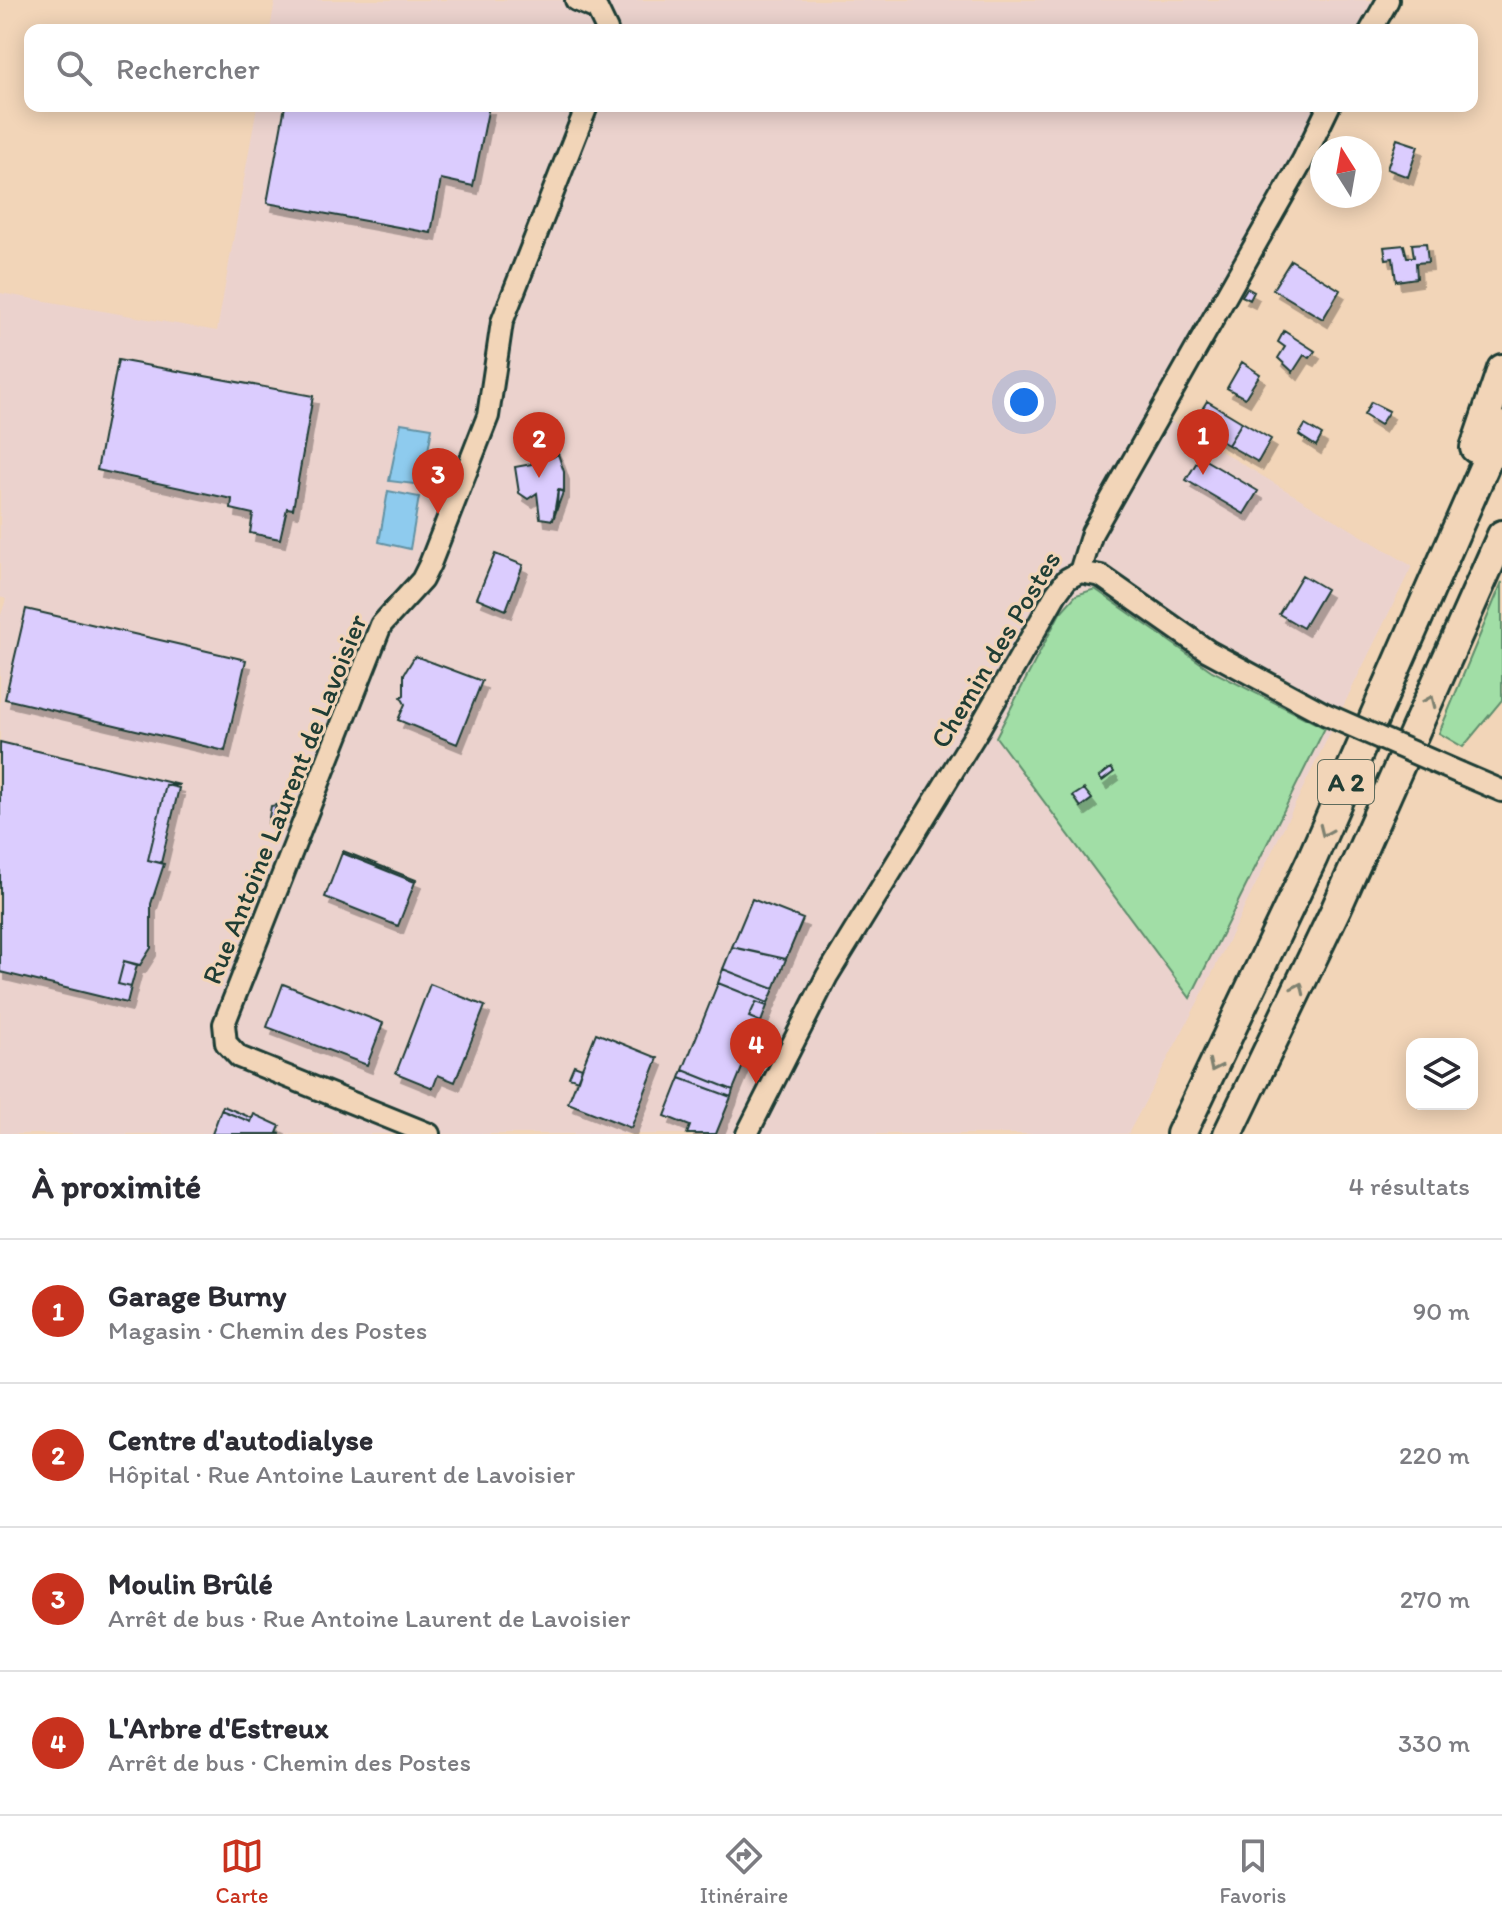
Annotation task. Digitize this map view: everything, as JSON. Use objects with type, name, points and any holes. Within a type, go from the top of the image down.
[{"type":"highway","points":[[1386,695],[1410,610],[1460,488],[1502,369]]},
{"type":"highway","name":"A 2","points":[[1181,1134],[1386,695],[1502,426]]},
{"type":"highway","name":"A 2","points":[[1228,1134],[1336,909],[1502,535]]},
{"type":"highway","points":[[1485,574],[1502,551]]},
{"type":"street","points":[[576,0],[592,5],[604,21]]},
{"type":"street","points":[[1374,24],[1388,0]]},
{"type":"street","name":"Rue Antoine Laurent de Lavoisier","points":[[429,1134],[245,1061],[226,1043],[224,1024],[381,625],[422,580],[483,430],[493,398],[502,322],[585,112]]},
{"type":"street","name":"Chemin des Postes","points":[[747,1134],[827,976],[975,736],[1059,588],[1080,572],[1092,533],[1303,160],[1326,112]]},
{"type":"street","points":[[1080,572],[1097,574],[1201,647],[1325,714],[1502,791]]},
{"type":"shaded area","points":[[275,0],[1385,0],[1371,24],[271,24]]},
{"type":"shaded area","points":[[256,112],[1321,112],[1151,409],[1412,566],[1199,1000],[1128,1134],[0,1134],[0,618],[6,599],[0,597],[0,293],[217,331]]},
{"type":"green space","points":[[1502,582],[1502,700],[1463,747],[1439,733]]},
{"type":"green space","points":[[1095,589],[1212,671],[1325,728],[1190,998],[996,737],[1060,613],[1076,595]]},
{"type":"water","points":[[401,423],[432,428],[422,485],[389,481]]},
{"type":"water","points":[[388,491],[419,497],[410,549],[379,542]]},
{"type":"building","points":[[284,112],[488,112],[473,186],[441,179],[431,233],[267,203]]},
{"type":"building","points":[[1397,139],[1418,146],[1408,177],[1387,169]]},
{"type":"building","points":[[1426,243],[1428,262],[1416,263],[1417,278],[1396,281],[1393,258],[1386,259],[1384,247],[1404,245],[1407,257],[1414,257],[1412,244]]},
{"type":"building","points":[[1291,260],[1340,290],[1323,319],[1273,289]]},
{"type":"building","points":[[1247,288],[1254,292],[1250,300],[1242,296]]},
{"type":"building","points":[[1284,331],[1315,351],[1310,358],[1304,355],[1293,372],[1278,358],[1285,347],[1278,342]]},
{"type":"building","points":[[118,360],[313,396],[293,509],[287,508],[280,539],[250,533],[253,514],[231,509],[232,499],[97,470]]},
{"type":"building","points":[[1242,362],[1260,374],[1245,398],[1227,388]]},
{"type":"building","points":[[1207,401],[1242,422],[1228,445],[1193,424]]},
{"type":"building","points":[[1371,402],[1389,411],[1380,425],[1364,415]]},
{"type":"building","points":[[1242,422],[1271,439],[1258,462],[1228,445]]},
{"type":"building","points":[[1305,425],[1322,435],[1316,446],[1299,435]]},
{"type":"building","points":[[538,426],[553,457],[558,454],[564,472],[564,491],[558,490],[553,520],[540,518],[537,493],[528,499],[519,493],[515,467],[532,464],[527,432]]},
{"type":"building","points":[[538,426],[558,454],[553,457]]},
{"type":"building","points":[[1200,457],[1258,491],[1244,514],[1186,480]]},
{"type":"building","points":[[558,490],[563,492],[553,520],[557,506]]},
{"type":"building","points":[[495,554],[523,565],[506,610],[477,598]]},
{"type":"building","points":[[1302,575],[1326,589],[1303,628],[1279,614]]},
{"type":"building","points":[[26,609],[246,660],[225,751],[5,699]]},
{"type":"building","points":[[415,656],[482,681],[457,744],[398,720],[405,704],[401,697],[404,695],[404,674]]},
{"type":"building","points":[[0,742],[180,785],[166,785],[148,860],[164,864],[151,904],[151,948],[140,965],[124,961],[118,984],[131,987],[127,1003],[0,972]]},
{"type":"building","points":[[1111,768],[1114,772],[1102,781],[1099,777]]},
{"type":"building","points":[[166,785],[179,788],[161,863],[148,860]]},
{"type":"building","points":[[1084,789],[1092,799],[1081,807],[1073,796]]},
{"type":"building","points":[[276,805],[272,823],[268,823],[271,806]]},
{"type":"building","points":[[343,851],[416,880],[342,853]]},
{"type":"building","points":[[342,853],[415,882],[398,926],[325,897]]},
{"type":"building","points":[[752,899],[803,919],[786,959],[732,947]]},
{"type":"building","points":[[732,947],[786,959],[774,989],[723,969]]},
{"type":"building","points":[[124,961],[137,965],[131,987],[118,984]]},
{"type":"building","points":[[723,969],[774,989],[768,1003],[718,983]]},
{"type":"building","points":[[718,983],[768,1003],[767,1006],[756,1002],[749,1017],[761,1022],[733,1090],[683,1070]]},
{"type":"building","points":[[283,984],[383,1023],[367,1065],[267,1027]]},
{"type":"building","points":[[430,984],[485,1006],[455,1082],[438,1075],[433,1088],[396,1073]]},
{"type":"building","points":[[756,1002],[767,1006],[761,1022],[749,1017]]},
{"type":"building","points":[[596,1033],[658,1058],[631,1128],[568,1103]]},
{"type":"building","points":[[574,1065],[582,1068],[578,1080],[569,1077]]},
{"type":"building","points":[[683,1070],[733,1090],[731,1097],[680,1078]]},
{"type":"building","points":[[680,1078],[731,1097],[716,1134],[687,1134],[690,1126],[665,1116]]},
{"type":"building","points":[[223,1106],[252,1118],[251,1122],[221,1110]]},
{"type":"building","points":[[221,1110],[251,1122],[254,1114],[280,1126],[277,1133],[281,1134],[212,1134]]},
{"type":"place","name":"Garage Burny","points":[[1203,475]]},
{"type":"place","name":"Centre d'autodialyse","points":[[539,478]]},
{"type":"place","name":"Moulin Brûlé","points":[[438,514]]},
{"type":"place","name":"L'Arbre d'Estreux","points":[[756,1084]]}]
